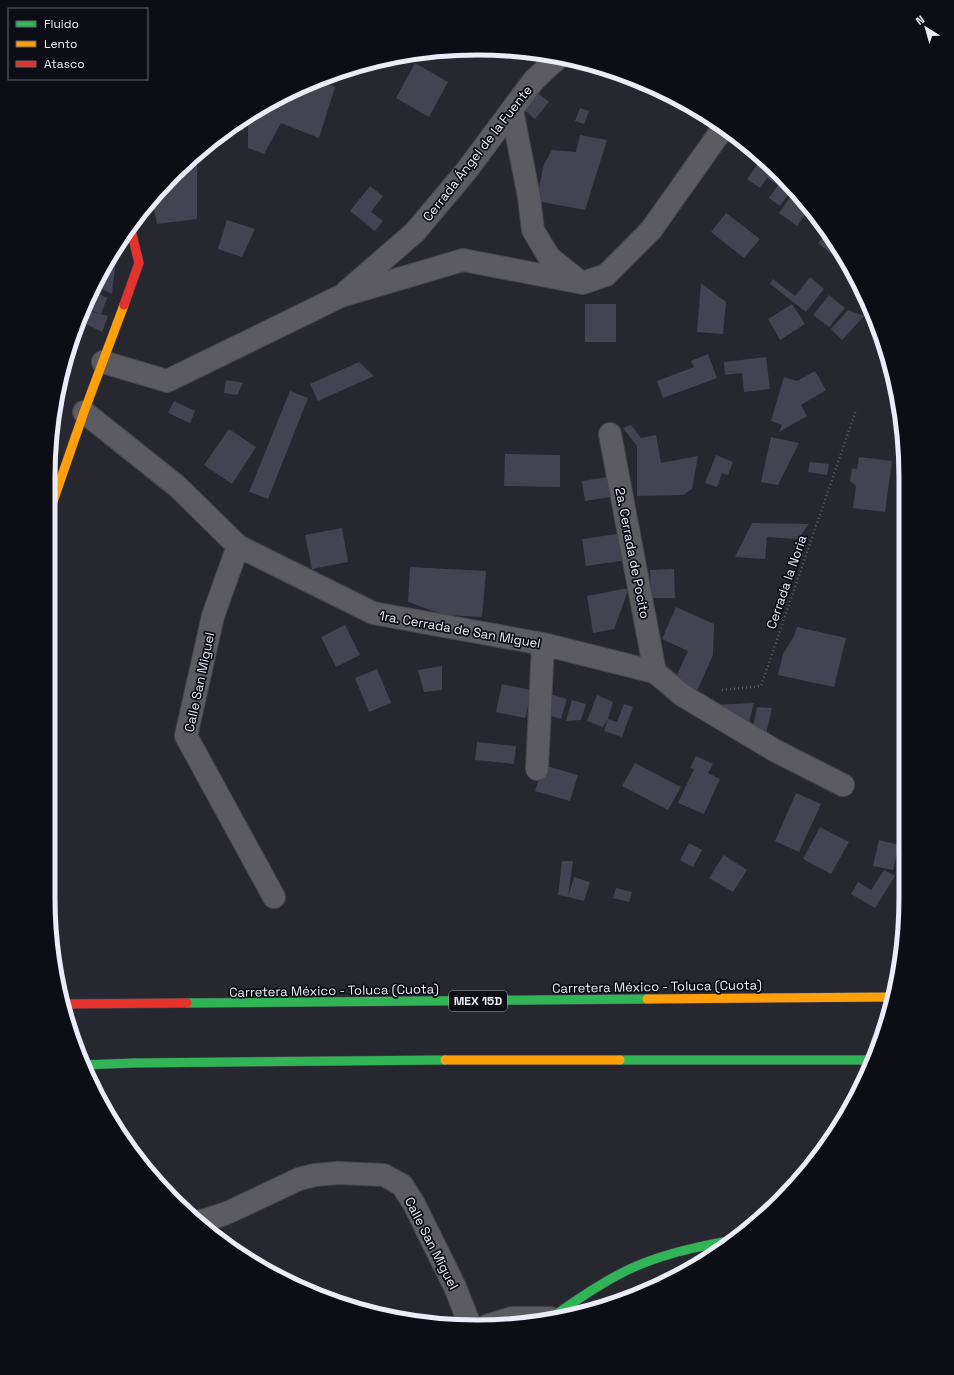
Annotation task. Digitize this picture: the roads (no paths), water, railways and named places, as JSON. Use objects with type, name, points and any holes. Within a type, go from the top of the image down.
[{"type":"main road","points":[[55,496],[139,263],[132,234]]},
{"type":"main road","name":"Carretera México - Toluca (Cuota)","points":[[68,1004],[887,997]]},
{"type":"main road","points":[[90,1065],[432,1060],[867,1060]]},
{"type":"main road","points":[[559,1312],[617,1275],[654,1258],[721,1242]]},
{"type":"street","name":"Cerrada Ángel de la Fuente","points":[[341,296],[415,232],[467,170],[534,80],[553,62]]},
{"type":"street","points":[[512,110],[529,197],[533,230],[549,257],[583,283],[606,275],[651,230],[720,132]]},
{"type":"street","name":"Cerrada Ángel de la Fuente","points":[[104,362],[167,381],[341,296],[463,260],[583,283]]},
{"type":"street","name":"1ra. Cerrada de San Miguel","points":[[84,412],[178,487],[238,546],[373,613],[543,644],[655,672],[682,695],[774,750],[842,786]]},
{"type":"street","name":"2a. Cerrada de Pocito","points":[[610,434],[655,672]]},
{"type":"street","name":"Calle San Miguel","points":[[238,546],[213,616],[186,736],[274,897]]},
{"type":"street","points":[[537,769],[543,644]]},
{"type":"street","name":"Calle San Miguel","points":[[205,1220],[227,1213],[299,1179],[315,1175],[338,1173],[384,1175],[402,1185],[414,1204],[455,1287],[468,1320]]}]
